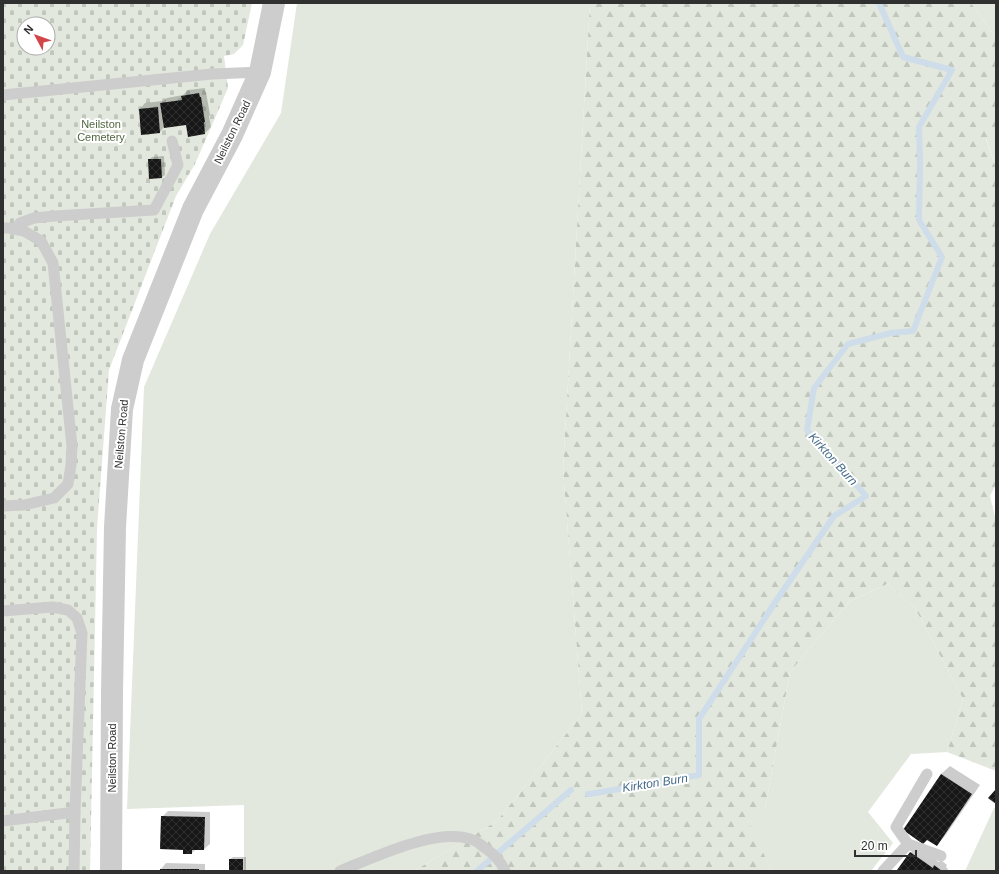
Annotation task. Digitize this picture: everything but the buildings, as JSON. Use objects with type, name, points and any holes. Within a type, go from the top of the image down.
[{"type":"street","name":"Neilston Road","points":[[111,871],[114,534],[122,409],[133,360],[193,209],[232,135],[260,72],[274,3]]},
{"type":"lane","points":[[3,95],[212,74],[260,72]]},
{"type":"lane","points":[[17,229],[20,223],[34,218],[154,210],[178,165],[172,141]]},
{"type":"lane","points":[[3,228],[24,230],[42,241],[53,263],[72,446],[68,484],[54,498],[24,505],[3,506]]},
{"type":"lane","points":[[3,611],[52,607],[68,610],[77,618],[82,634],[74,871]]},
{"type":"lane","points":[[927,774],[896,827],[908,844],[941,856]]},
{"type":"lane","points":[[3,821],[75,812]]},
{"type":"lane","points":[[340,871],[397,848],[437,837],[457,836],[473,840],[489,851],[504,867]]},
{"type":"lane","points":[[882,871],[908,844]]},
{"type":"green space","name":"Neilston Cemetery","points":[[3,3],[252,3],[243,45],[234,54],[224,56],[228,88],[195,164],[176,196],[109,370],[97,528],[90,871],[3,871]]},
{"type":"green space","points":[[297,3],[590,3],[563,469],[582,714],[497,821],[414,871],[244,871],[244,805],[127,809],[144,387],[210,234],[281,113]]},
{"type":"green space","points":[[590,3],[971,3],[996,38],[996,134],[986,139],[996,168],[996,484],[990,496],[996,521],[996,771],[947,752],[963,699],[915,608],[887,584],[849,602],[790,672],[765,809],[747,819],[772,871],[414,871],[497,821],[582,714],[563,469]]},
{"type":"green space","points":[[971,3],[996,3],[996,38]]},
{"type":"green space","points":[[996,134],[996,168],[986,138]]},
{"type":"green space","points":[[887,584],[915,608],[963,699],[947,752],[911,754],[868,812],[893,843],[871,871],[772,871],[746,819],[765,809],[790,672],[849,602]]},
{"type":"green space","points":[[994,808],[996,809],[996,871],[965,871]]},
{"type":"waterway","name":"Kirkton Burn","points":[[588,794],[699,775],[699,719],[776,601],[834,516],[866,496],[807,430],[814,388],[848,344],[891,333],[913,331],[942,257],[919,220],[919,127],[952,70],[903,57],[879,3]]},
{"type":"waterway","name":"Kirkton Burn","points":[[477,871],[571,790]]}]
